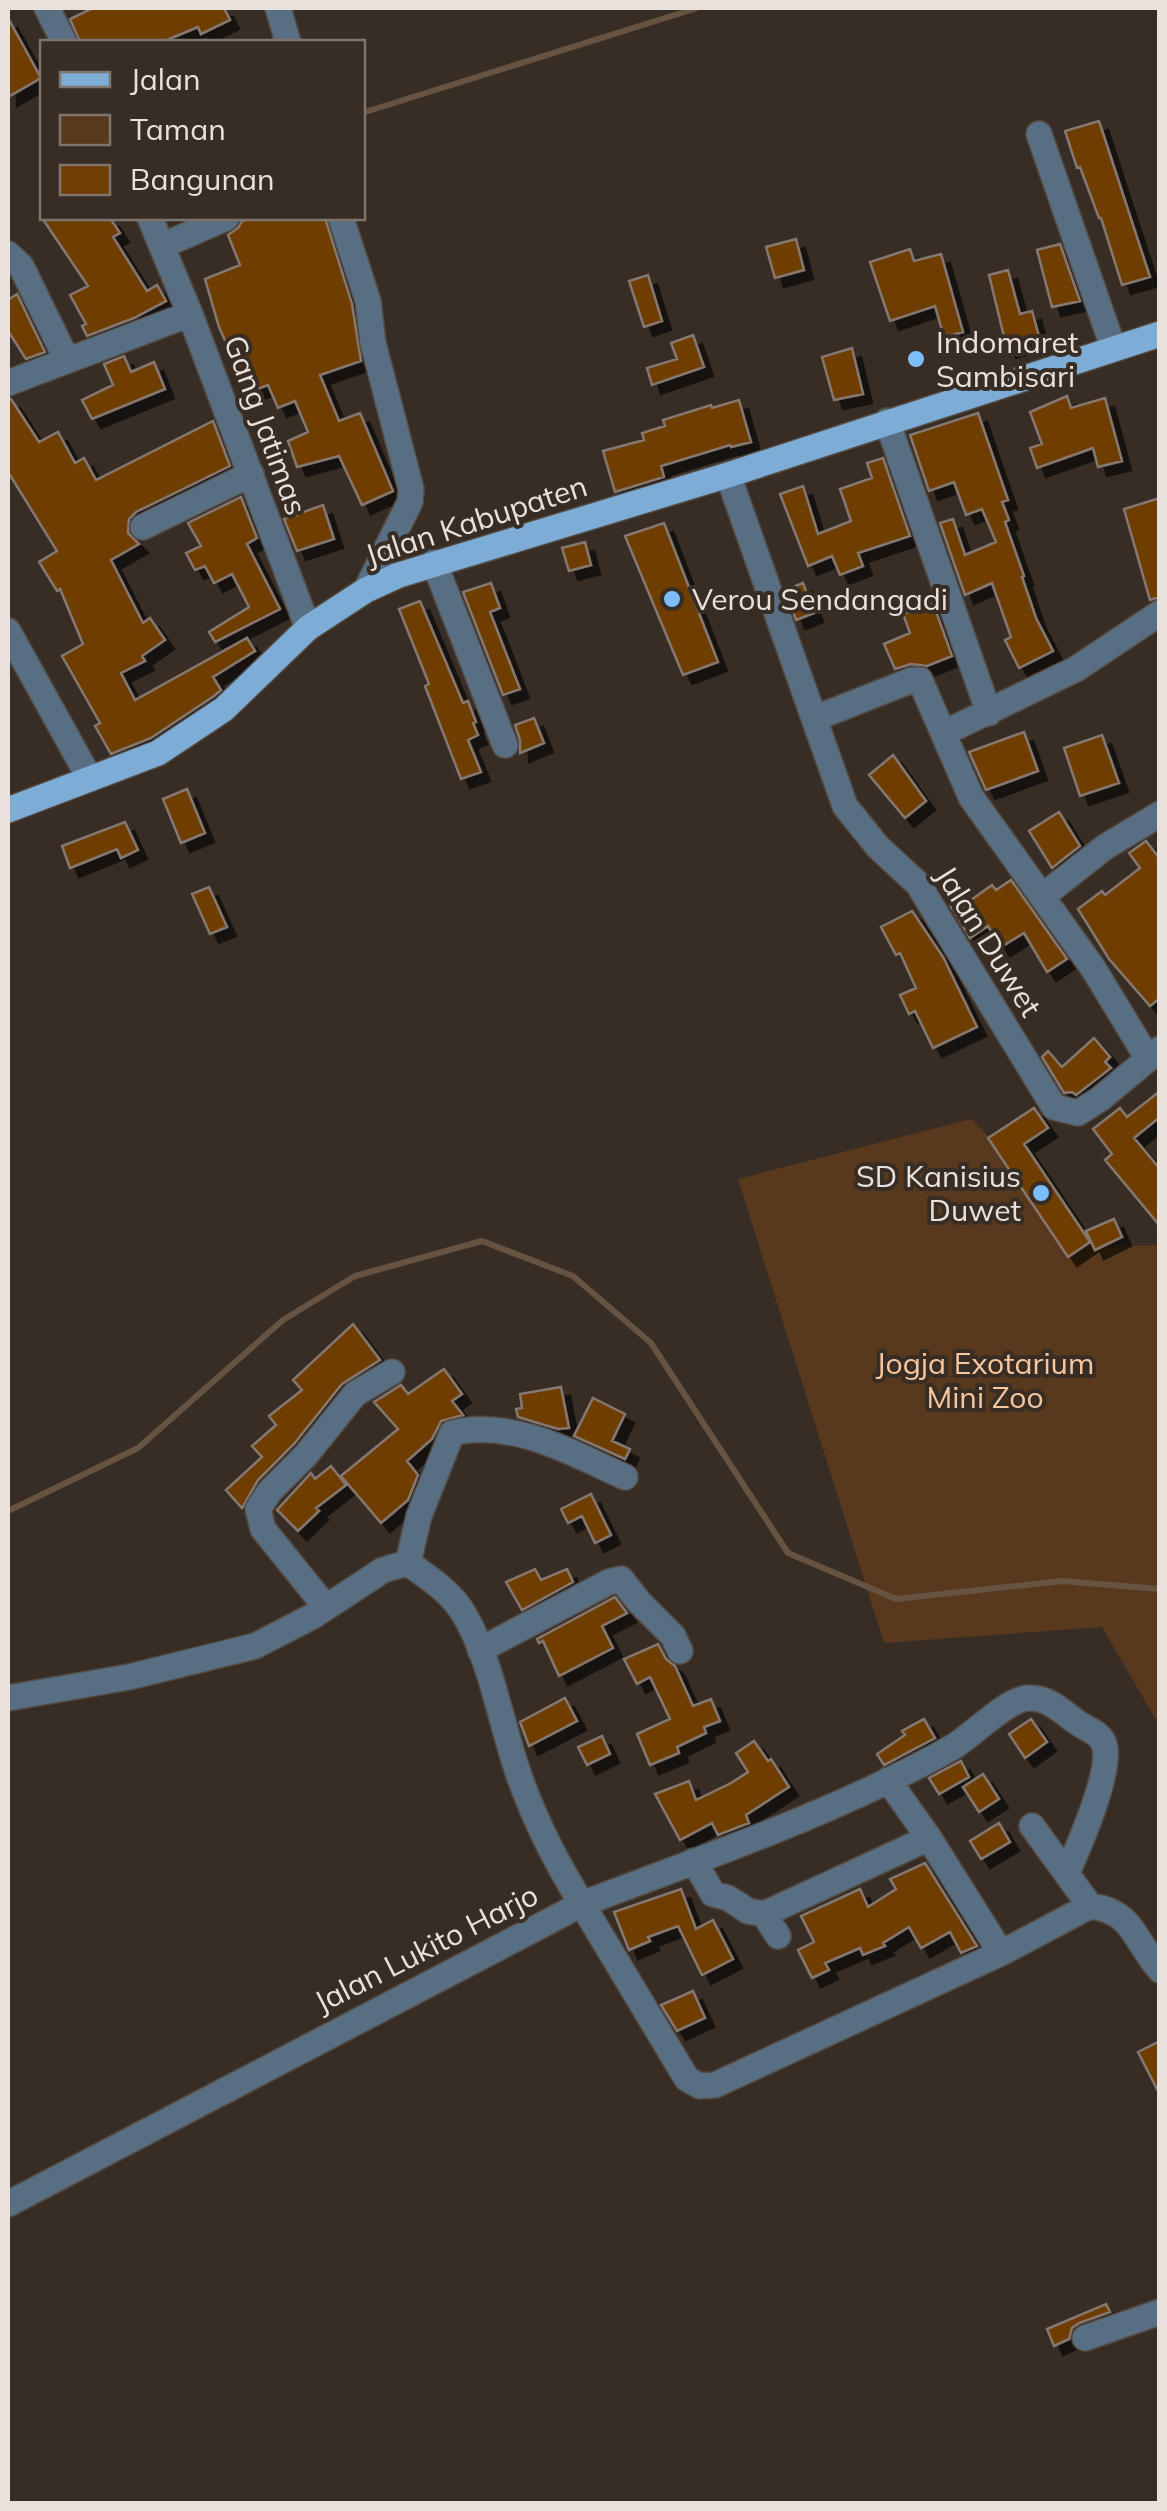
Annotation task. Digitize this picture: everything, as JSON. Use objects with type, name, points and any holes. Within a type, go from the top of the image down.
[{"type":"main road","name":"Jalan Kabupaten","points":[[8,810],[158,753],[224,708],[308,628],[366,590],[434,562],[728,475],[1159,334]]},
{"type":"street","points":[[275,40],[278,8]]},
{"type":"street","points":[[51,9],[63,40]]},
{"type":"street","points":[[1039,134],[1120,345]]},
{"type":"street","points":[[1058,154],[1120,345]]},
{"type":"street","points":[[151,220],[190,314]]},
{"type":"street","points":[[164,246],[222,220]]},
{"type":"street","points":[[342,220],[368,301],[373,342],[412,489],[410,502],[366,590]]},
{"type":"street","points":[[8,254],[22,266],[68,360]]},
{"type":"street","name":"Gang Jatimas","points":[[8,383],[190,314],[308,628]]},
{"type":"street","points":[[887,421],[989,714]]},
{"type":"street","points":[[143,526],[250,474]]},
{"type":"street","name":"Jalan Duwet","points":[[728,475],[846,806],[878,847],[918,884],[1054,1108],[1078,1113],[1153,1053]]},
{"type":"street","points":[[434,562],[505,745]]},
{"type":"street","points":[[944,733],[1076,668],[1160,614]]},
{"type":"street","points":[[8,631],[90,779]]},
{"type":"street","points":[[816,718],[916,679],[924,684],[955,766],[984,819],[1044,896],[1153,1053]]},
{"type":"street","points":[[1044,896],[1104,847],[1160,814]]},
{"type":"street","points":[[325,1606],[262,1529],[258,1509],[346,1404],[392,1372]]},
{"type":"street","points":[[408,1564],[418,1516],[452,1433],[512,1432],[545,1441],[625,1477]]},
{"type":"street","points":[[8,1698],[129,1678],[255,1646],[383,1570],[408,1564]]},
{"type":"street","points":[[408,1564],[452,1599],[464,1614],[546,1844],[582,1904],[888,1780],[955,1745],[1022,1698],[1040,1698],[1054,1704],[1093,1731],[1105,1746],[1106,1767],[1066,1873]]},
{"type":"street","points":[[480,1650],[608,1582],[621,1579],[673,1636],[680,1651]]},
{"type":"street","points":[[888,1780],[1000,1953]]},
{"type":"street","points":[[1032,1826],[1090,1906],[1109,1908],[1122,1916],[1160,1970]]},
{"type":"street","points":[[694,1861],[712,1894],[764,1914],[929,1838]]},
{"type":"street","name":"Jalan Lukito Harjo","points":[[8,2204],[582,1904],[687,2079],[700,2086],[716,2085],[1000,1953],[1090,1906]]},
{"type":"street","points":[[764,1914],[778,1936]]},
{"type":"street","points":[[1085,2338],[1160,2312]]},
{"type":"green space","name":"Jogja Exotarium Mini Zoo","points":[[971,1119],[1099,1246],[1159,1245],[1159,1719],[1102,1627],[884,1643],[738,1179]]},
{"type":"building","points":[[93,8],[224,8],[230,20],[201,34],[198,27],[167,40],[79,40],[70,19]]},
{"type":"building","points":[[8,18],[40,79],[8,97]]},
{"type":"building","points":[[1099,121],[1150,277],[1122,285],[1101,218],[1080,167],[1077,168],[1065,131]]},
{"type":"building","points":[[43,220],[111,220],[120,233],[113,237],[147,291],[157,285],[166,301],[87,336],[82,326],[86,324],[70,295],[88,286]]},
{"type":"building","points":[[326,220],[352,304],[361,361],[320,375],[339,421],[360,413],[393,491],[362,505],[339,456],[297,467],[288,441],[308,432],[295,401],[278,408],[268,385],[244,394],[205,279],[240,265],[228,235],[242,221]]},
{"type":"building","points":[[796,239],[804,270],[775,278],[766,247]]},
{"type":"building","points":[[1060,244],[1080,301],[1052,307],[1037,250]]},
{"type":"building","points":[[910,249],[914,261],[941,254],[963,332],[944,337],[935,306],[890,321],[870,262]]},
{"type":"building","points":[[1008,270],[1020,314],[1032,311],[1040,340],[1007,349],[989,275]]},
{"type":"building","points":[[648,275],[662,321],[644,327],[629,281]]},
{"type":"building","points":[[17,294],[45,352],[26,359],[8,331],[8,300]]},
{"type":"building","points":[[693,335],[704,367],[652,385],[647,368],[677,359],[671,343]]},
{"type":"building","points":[[852,348],[863,394],[834,400],[822,357]]},
{"type":"building","points":[[124,356],[131,372],[154,362],[165,389],[92,419],[82,400],[113,385],[104,364]]},
{"type":"building","points":[[1067,396],[1071,408],[1105,398],[1122,461],[1098,467],[1093,448],[1037,468],[1030,448],[1042,444],[1030,412]]},
{"type":"building","points":[[8,399],[39,442],[58,432],[75,463],[84,458],[96,480],[213,421],[230,466],[129,519],[128,533],[139,544],[111,560],[143,623],[150,618],[165,640],[142,656],[145,661],[121,673],[135,700],[247,638],[255,651],[213,677],[221,690],[214,696],[151,738],[111,754],[95,726],[100,723],[62,656],[83,644],[60,589],[57,591],[39,562],[57,551],[8,472]]},
{"type":"building","points":[[739,400],[751,442],[661,466],[664,477],[615,492],[603,451],[644,440],[642,433],[665,426],[663,420]]},
{"type":"building","points":[[978,413],[1008,500],[1002,502],[1009,520],[1005,522],[1022,577],[1053,651],[1019,668],[1005,640],[1011,637],[992,583],[965,595],[940,523],[953,519],[965,555],[996,542],[982,509],[966,515],[954,482],[929,491],[910,435]]},
{"type":"building","points":[[883,458],[910,536],[858,553],[863,566],[840,575],[832,556],[808,566],[780,494],[803,486],[818,534],[851,521],[840,489],[872,478],[867,463]]},
{"type":"building","points":[[241,497],[257,538],[247,544],[280,609],[215,642],[209,632],[249,607],[232,574],[214,583],[205,566],[195,570],[186,553],[201,546],[188,523]]},
{"type":"building","points":[[1160,498],[1160,597],[1150,600],[1124,509]]},
{"type":"building","points":[[323,505],[334,539],[297,551],[284,519]]},
{"type":"building","name":"Verou Sendangadi","points":[[664,523],[718,662],[683,675],[625,536]]},
{"type":"building","points":[[585,542],[591,565],[569,571],[562,548]]},
{"type":"building","points":[[491,583],[500,608],[490,612],[520,689],[503,695],[463,592]]},
{"type":"building","points":[[803,583],[814,613],[796,620],[786,590]]},
{"type":"building","points":[[420,601],[463,703],[468,701],[476,722],[473,723],[478,735],[468,740],[481,772],[461,779],[399,609]]},
{"type":"building","points":[[933,603],[952,656],[927,666],[911,664],[895,669],[884,644],[910,633],[903,614]]},
{"type":"building","points":[[534,718],[544,743],[520,753],[515,725]]},
{"type":"building","points":[[1024,732],[1038,771],[986,790],[969,752]]},
{"type":"building","points":[[1102,735],[1119,783],[1080,796],[1064,748]]},
{"type":"building","points":[[893,755],[926,801],[905,818],[869,775]]},
{"type":"building","points":[[187,789],[205,833],[181,843],[163,799]]},
{"type":"building","points":[[1059,812],[1080,846],[1052,868],[1029,831]]},
{"type":"building","points":[[125,822],[138,850],[121,858],[117,849],[70,868],[62,846]]},
{"type":"building","points":[[1146,841],[1160,859],[1160,998],[1150,1006],[1109,959],[1078,909],[1102,891],[1105,895],[1140,868],[1129,853]]},
{"type":"building","points":[[1011,880],[1067,959],[1047,972],[1024,933],[1001,947],[988,926],[970,938],[950,905],[957,910],[992,885],[996,890]]},
{"type":"building","points":[[209,887],[227,927],[210,934],[192,894]]},
{"type":"building","points":[[912,911],[943,957],[977,1027],[933,1048],[915,1011],[909,1014],[900,995],[916,988],[900,953],[896,955],[881,927]]},
{"type":"building","points":[[1094,1038],[1110,1057],[1105,1062],[1111,1068],[1076,1095],[1064,1093],[1042,1057],[1048,1051],[1062,1067]]},
{"type":"building","points":[[1160,1091],[1160,1117],[1134,1138],[1160,1169],[1160,1226],[1105,1160],[1112,1154],[1093,1129],[1120,1108],[1127,1117]]},
{"type":"building","name":"SD Kanisius Duwet","points":[[1034,1108],[1048,1128],[1024,1144],[1090,1242],[1068,1257],[988,1138]]},
{"type":"building","points":[[1114,1219],[1122,1237],[1095,1250],[1086,1231]]},
{"type":"building","points":[[353,1324],[380,1360],[342,1384],[294,1444],[258,1480],[242,1508],[226,1490],[262,1457],[252,1446],[276,1425],[269,1416],[302,1390],[293,1380]]},
{"type":"building","points":[[444,1369],[462,1394],[452,1401],[463,1415],[441,1421],[432,1439],[407,1461],[418,1475],[408,1500],[381,1523],[341,1476],[398,1429],[374,1402],[401,1385],[408,1394]]},
{"type":"building","points":[[561,1387],[569,1428],[558,1429],[518,1417],[516,1409],[522,1408],[520,1394]]},
{"type":"building","points":[[593,1398],[625,1414],[612,1441],[630,1449],[625,1459],[574,1436]]},
{"type":"building","points":[[331,1466],[346,1485],[316,1508],[319,1511],[298,1531],[277,1510],[311,1473],[315,1479]]},
{"type":"building","points":[[591,1494],[611,1535],[595,1543],[582,1516],[568,1523],[561,1509]]},
{"type":"building","points":[[535,1569],[541,1580],[567,1569],[573,1582],[522,1610],[506,1582]]},
{"type":"building","points":[[615,1597],[627,1613],[602,1626],[613,1648],[559,1676],[543,1641],[539,1643],[537,1639]]},
{"type":"building","points":[[658,1644],[675,1666],[693,1706],[711,1699],[720,1721],[704,1727],[706,1733],[677,1747],[679,1753],[650,1765],[637,1734],[670,1719],[650,1677],[637,1684],[624,1659]]},
{"type":"building","points":[[565,1698],[577,1721],[529,1746],[520,1722]]},
{"type":"building","points":[[924,1719],[935,1738],[884,1765],[877,1754],[905,1735],[902,1731]]},
{"type":"building","points":[[1031,1719],[1047,1742],[1025,1758],[1009,1734]]},
{"type":"building","points":[[602,1736],[610,1754],[587,1765],[578,1747]]},
{"type":"building","points":[[754,1741],[789,1787],[746,1815],[749,1823],[718,1835],[712,1823],[680,1840],[655,1794],[689,1781],[696,1800],[731,1783],[748,1772],[736,1753]]},
{"type":"building","points":[[961,1761],[969,1777],[939,1794],[929,1778]]},
{"type":"building","points":[[983,1774],[999,1799],[979,1812],[963,1787]]},
{"type":"building","points":[[999,1823],[1010,1842],[981,1859],[970,1841]]},
{"type":"building","points":[[925,1863],[977,1946],[961,1953],[950,1932],[921,1948],[909,1927],[883,1943],[885,1946],[863,1955],[860,1948],[825,1963],[829,1970],[812,1978],[798,1950],[814,1942],[801,1916],[860,1889],[868,1907],[896,1889],[890,1879]]},
{"type":"building","points":[[681,1889],[696,1929],[713,1920],[733,1959],[702,1975],[678,1926],[648,1937],[650,1941],[629,1950],[614,1912]]},
{"type":"building","points":[[693,1991],[705,2018],[677,2031],[661,2005]]},
{"type":"building","points":[[1160,2041],[1160,2095],[1138,2052]]},
{"type":"building","points":[[1106,2304],[1110,2312],[1079,2323],[1072,2328],[1069,2339],[1054,2346],[1047,2329]]},
{"type":"waterway","points":[[365,112],[697,8]]},
{"type":"waterway","points":[[8,1511],[138,1448],[283,1320],[355,1276],[482,1241],[573,1276],[651,1343],[788,1553],[896,1599],[1063,1581],[1160,1589]]},
{"type":"place","name":"Indomaret Sambisari","points":[[916,359]]},
{"type":"place","name":"Verou Sendangadi","points":[[672,599]]},
{"type":"place","name":"SD Kanisius Duwet","points":[[1041,1193]]}]
